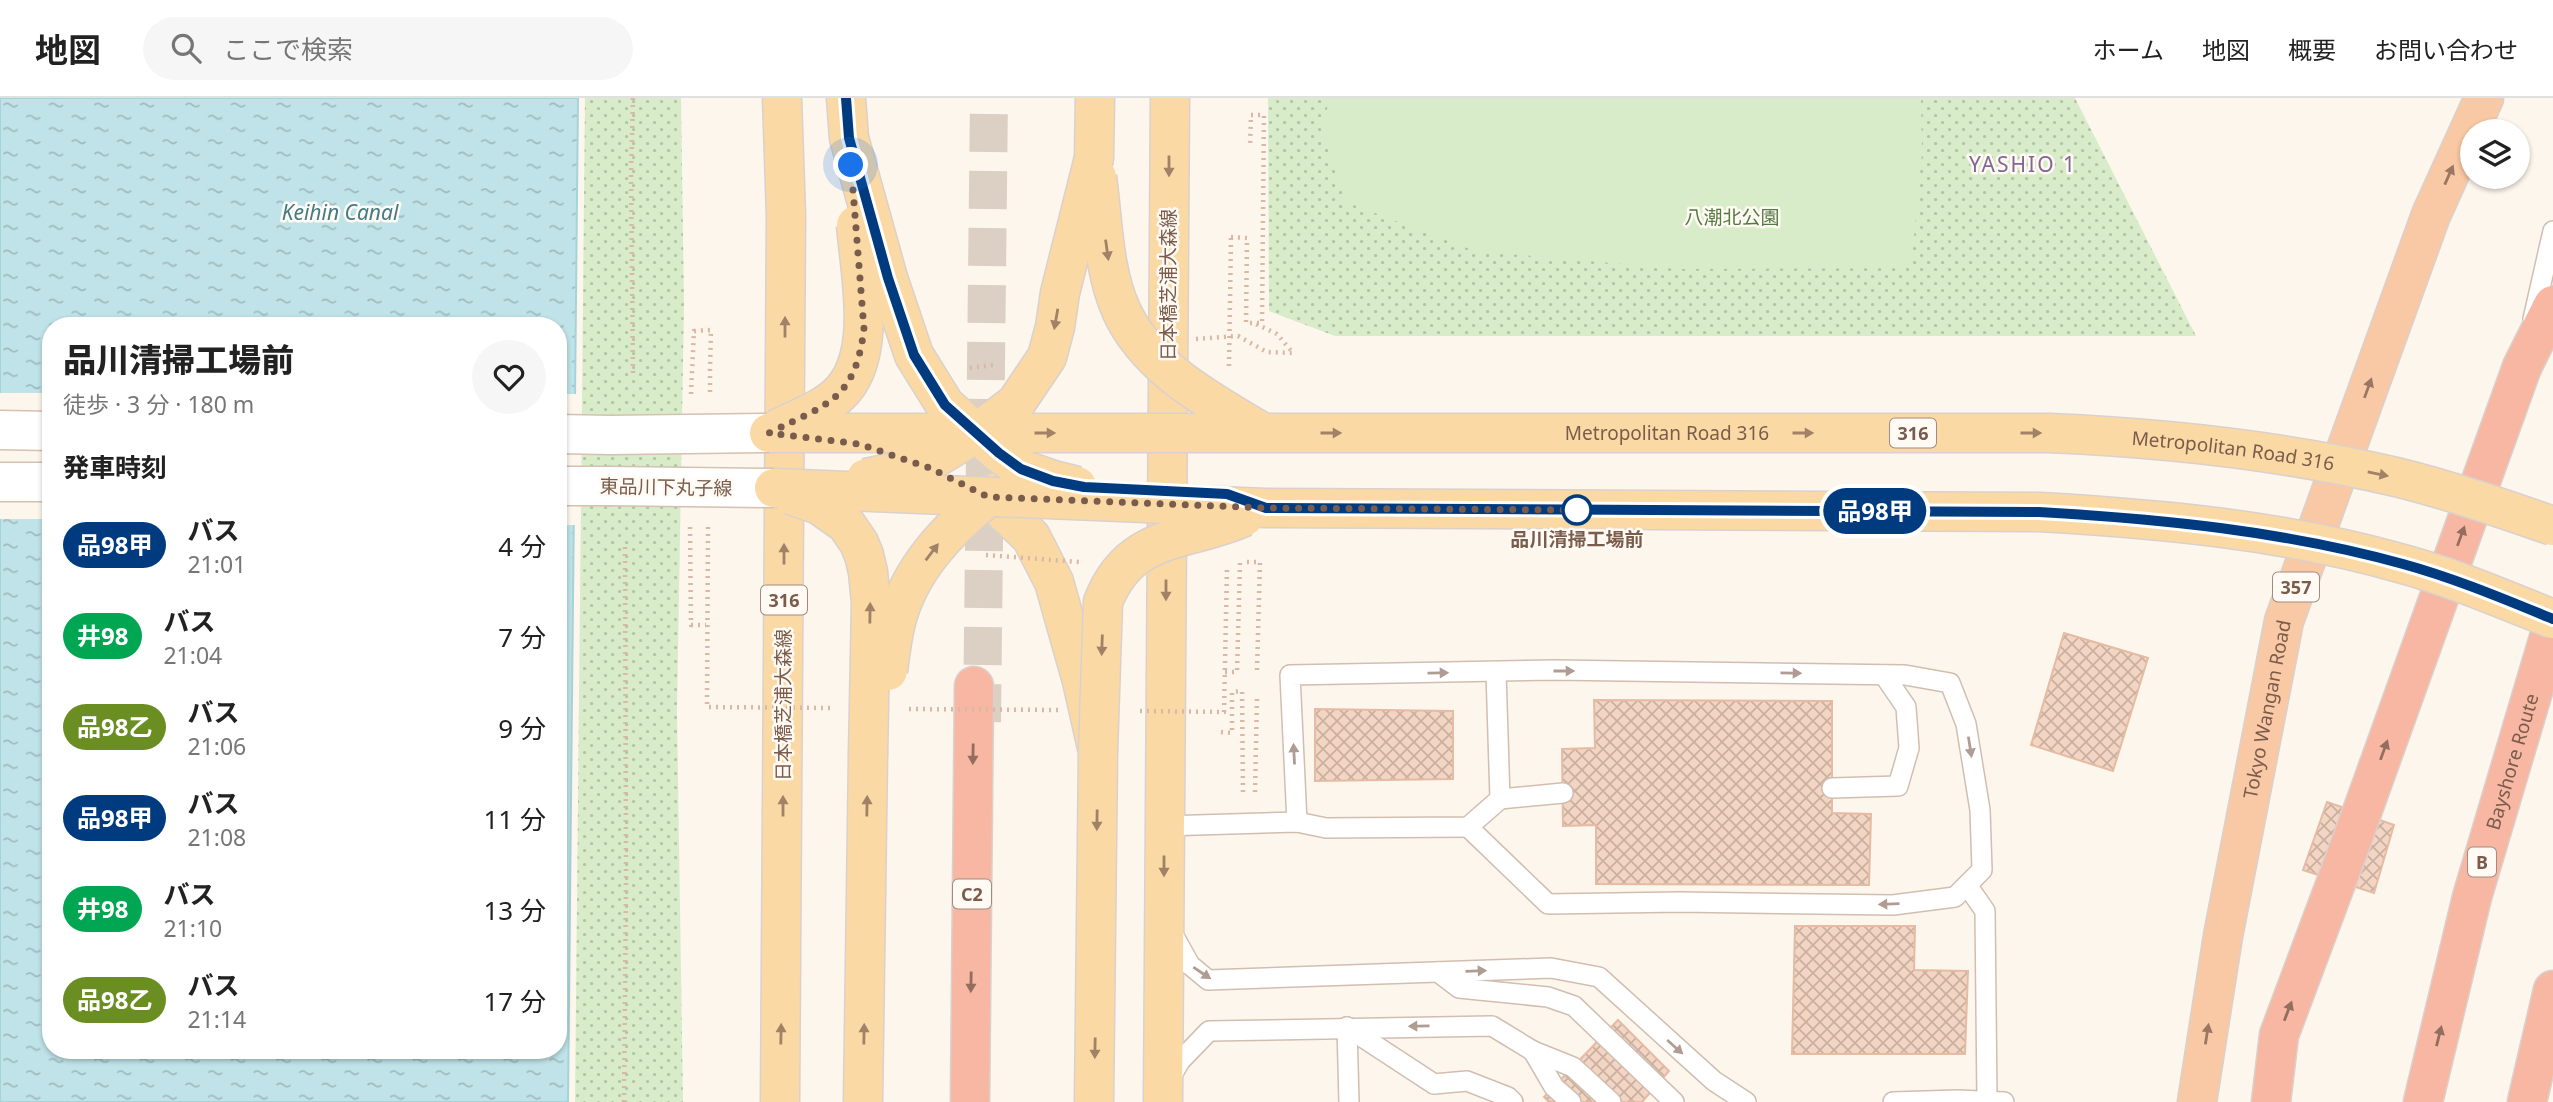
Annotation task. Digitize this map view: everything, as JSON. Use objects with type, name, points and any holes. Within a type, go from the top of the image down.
[{"type":"highway","name":"Tokyo Wangan Road","points":[[2197,1102],[2223,936],[2284,621],[2431,215],[2484,98]]},
{"type":"highway","points":[[2271,1102],[2278,1035],[2361,814],[2522,367],[2553,305]]},
{"type":"highway","name":"Bayshore Route","points":[[2423,1102],[2472,897],[2553,624]]},
{"type":"highway","name":"C2","points":[[970,1102],[974,686]]},
{"type":"highway","points":[[2527,1102],[2550,1002]]},
{"type":"highway","points":[[2535,1102],[2550,1002]]},
{"type":"main road","name":"日本橋芝浦大森線","points":[[780,1102],[786,229],[782,98]]},
{"type":"main road","points":[[769,433],[839,395],[855,373],[861,352],[864,329],[846,98]]},
{"type":"main road","points":[[1095,98],[1094,158],[1110,270],[1121,309],[1142,344],[1193,390],[1263,433]]},
{"type":"main road","name":"日本橋芝浦大森線","points":[[1163,1096],[1170,98]]},
{"type":"main road","points":[[849,138],[888,278],[914,355],[945,405],[1021,469],[1036,475],[1084,487],[1227,494],[1266,508]]},
{"type":"main road","points":[[774,488],[881,477],[922,466],[977,433],[1016,403],[1047,357],[1094,158]]},
{"type":"main road","points":[[0,430],[42,431]]},
{"type":"main road","points":[[567,434],[769,433],[859,444],[922,466],[988,497],[1031,537],[1054,582],[1079,668],[1098,752]]},
{"type":"main road","name":"Metropolitan Road 316","points":[[769,433],[2049,433],[2137,437],[2224,445],[2396,477],[2482,501],[2553,526]]},
{"type":"main road","points":[[868,755],[884,691],[896,621],[908,589],[947,532],[988,497],[1072,460],[1122,448],[1216,445],[1263,433]]},
{"type":"main road","points":[[0,482],[42,482]]},
{"type":"main road","name":"東品川下丸子線","points":[[567,486],[774,488]]},
{"type":"main road","points":[[774,488],[1266,508],[2025,512],[2126,517],[2301,540],[2402,564],[2470,585],[2553,619]]},
{"type":"main road","points":[[774,488],[819,505],[846,524],[859,543],[868,572],[870,603],[863,1102]]},
{"type":"main road","points":[[1094,1102],[1098,752],[1103,602],[1111,581],[1145,550],[1178,536],[1231,523],[1266,508]]},
{"type":"lane","points":[[2522,367],[2553,231]]},
{"type":"lane","points":[[1297,822],[1290,675],[1554,670],[1905,674],[1950,683],[1966,724],[1980,810],[1982,870],[1955,897],[1893,905],[1680,902],[1548,904],[1468,827]]},
{"type":"lane","points":[[1496,672],[1500,799]]},
{"type":"lane","points":[[1832,788],[1898,786],[1909,748],[1906,707],[1884,675]]},
{"type":"lane","points":[[1164,826],[1297,822],[1326,828],[1468,827],[1500,799],[1563,793]]},
{"type":"lane","points":[[1893,1102],[1996,1101],[1985,911],[1967,885]]},
{"type":"lane","points":[[1164,918],[1190,965],[1208,980],[1551,968],[1599,977],[1713,1081],[1746,1102]]},
{"type":"lane","points":[[1438,972],[1459,988],[1548,997],[1574,1006],[1674,1102]]},
{"type":"lane","points":[[1163,1096],[1180,1061],[1209,1031],[1492,1026],[1533,1051],[1573,1067],[1611,1102]]},
{"type":"lane","points":[[1347,1027],[1349,1102]]},
{"type":"lane","points":[[1347,1027],[1434,1084],[1467,1081],[1513,1102]]},
{"type":"lane","points":[[1533,1051],[1554,1087],[1571,1102]]},
{"type":"path","points":[[632,373],[633,98]]},
{"type":"path","points":[[1231,237],[1247,238],[1246,323],[1262,323],[1264,115],[1251,115],[1250,146]]},
{"type":"path","points":[[691,402],[694,331],[710,330],[710,396]]},
{"type":"path","points":[[690,516],[691,625],[706,625]]},
{"type":"path","points":[[707,707],[708,517]]},
{"type":"path","points":[[624,1102],[625,545]]},
{"type":"path","points":[[1225,672],[1237,672],[1240,562]]},
{"type":"path","points":[[1257,671],[1258,577]]},
{"type":"path","points":[[1221,732],[1232,733],[1232,692],[1242,691],[1243,792],[1256,792],[1257,698]]},
{"type":"green space","points":[[585,98],[681,98],[684,303],[677,712],[683,1102],[575,1102]]},
{"type":"green space","name":"八潮北公園","points":[[1268,98],[2075,98],[2196,336],[1335,336],[1269,311]]},
{"type":"green space","points":[[1329,98],[1921,98],[1922,153],[1911,268],[1679,269],[1475,251],[1346,202],[1323,134]]},
{"type":"water","name":"Keihin Canal","points":[[0,98],[578,98],[568,1102],[0,1102]]},
{"type":"pier","points":[[0,393],[42,393],[42,519],[0,519]]},
{"type":"pier","points":[[567,394],[578,394],[577,525],[567,525]]},
{"type":"building","points":[[2064,633],[2148,658],[2113,771],[2031,745]]},
{"type":"building","points":[[1594,700],[1832,701],[1832,813],[1871,814],[1869,885],[1596,884],[1596,825],[1563,826],[1562,749],[1595,748]]},
{"type":"building","points":[[1315,709],[1453,711],[1453,779],[1315,781]]},
{"type":"building","points":[[2327,802],[2394,825],[2374,893],[2303,870]]},
{"type":"building","points":[[1795,926],[1915,926],[1914,970],[1968,971],[1965,1054],[1792,1054]]},
{"type":"building","points":[[1618,1020],[1669,1071],[1642,1102],[1549,1102],[1544,1097]]},
{"type":"tunnel","points":[[982,722],[989,98]]},
{"type":"bus line","name":"品98甲","points":[[846,98],[849,138],[888,278],[914,355],[945,405],[1021,469],[1053,481],[1084,487],[1227,494],[1266,508],[2039,512],[2126,517],[2301,540],[2402,564],[2470,585],[2553,619]]},
{"type":"place","name":"品川清掃工場前","points":[[1577,510]]},
{"type":"district","name":"YASHIO 1","points":[[2023,164]]},
{"type":"route","points":[[851,165],[864,329],[855,373],[839,395],[769,433],[859,444],[930,468],[988,497],[1266,508],[1577,510]]}]
